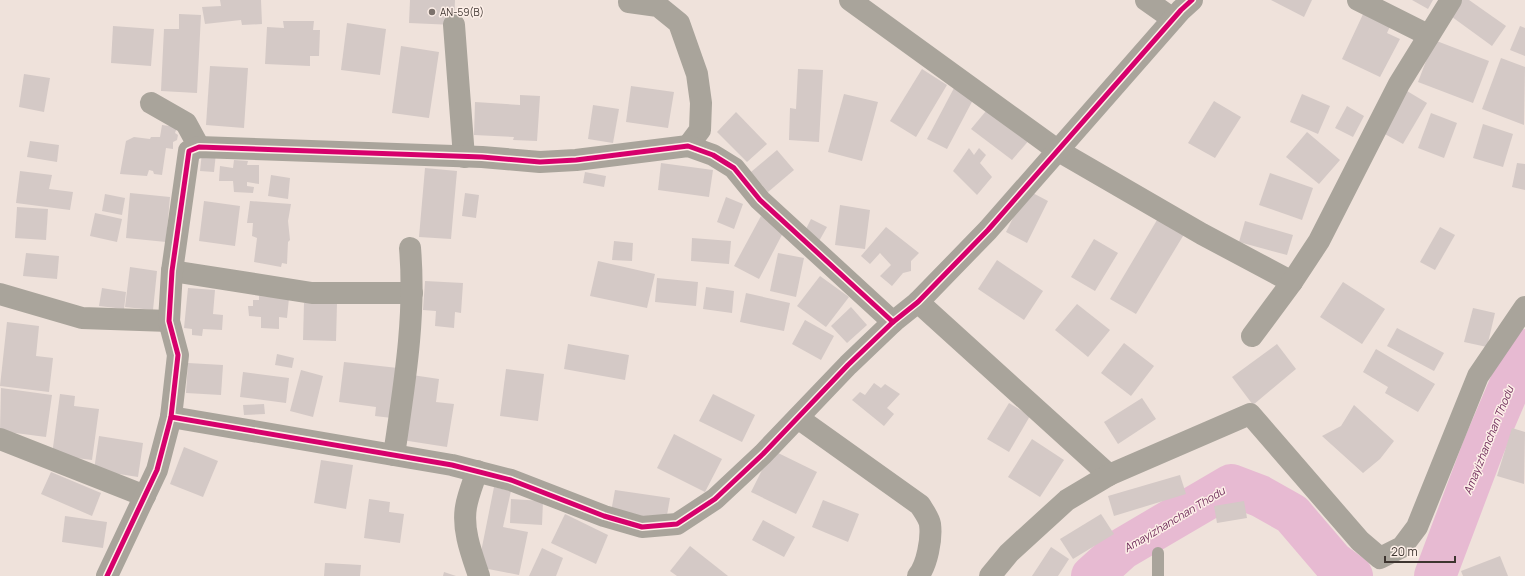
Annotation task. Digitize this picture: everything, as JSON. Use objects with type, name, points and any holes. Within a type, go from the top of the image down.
[{"type":"street","points":[[850,0],[1057,150],[1202,234],[1292,282]]},
{"type":"street","points":[[1146,0],[1173,19]]},
{"type":"street","points":[[171,417],[452,465],[511,480],[604,516],[642,527],[677,524],[715,499],[763,454],[848,365],[918,302],[988,230],[1173,19],[1192,0]]},
{"type":"street","points":[[1358,0],[1428,35]]},
{"type":"street","points":[[1252,336],[1292,282],[1319,241],[1399,84],[1451,0]]},
{"type":"street","points":[[629,2],[658,6],[679,23],[697,74],[701,103],[700,130],[688,146]]},
{"type":"street","points":[[454,24],[464,157]]},
{"type":"street","points":[[151,103],[186,123],[199,147]]},
{"type":"street","points":[[107,576],[157,470],[171,417],[178,355],[170,322],[172,271],[189,151],[199,147],[464,157],[540,162],[576,160],[688,146],[713,155],[734,168],[760,200],[894,322]]},
{"type":"street","points":[[394,455],[410,341],[412,293],[410,248]]},
{"type":"street","points":[[172,271],[312,294],[412,293]]},
{"type":"street","points":[[0,294],[82,318],[170,322]]},
{"type":"street","points":[[918,302],[1109,475]]},
{"type":"street","points":[[990,576],[1009,553],[1067,500],[1109,475],[1250,414],[1360,541],[1380,558],[1402,548],[1417,527],[1478,376],[1525,307]]},
{"type":"street","points":[[798,418],[920,505],[930,524],[928,552],[922,570],[918,576]]},
{"type":"street","points":[[0,439],[144,496]]},
{"type":"street","points":[[477,471],[466,507],[466,522],[470,548],[479,576]]},
{"type":"lane","points":[[1158,553],[1158,576]]},
{"type":"building","points":[[220,0],[261,0],[262,24],[242,25],[241,20],[205,24],[202,7],[221,6]]},
{"type":"building","name":"AN-59(B)","points":[[410,0],[455,0],[454,25],[409,23]]},
{"type":"building","points":[[1271,0],[1312,0],[1304,17]]},
{"type":"building","points":[[1412,0],[1433,0],[1428,9]]},
{"type":"building","points":[[1458,0],[1469,0],[1506,26],[1492,46],[1448,14]]},
{"type":"building","points":[[1365,10],[1392,22],[1387,33],[1400,39],[1380,77],[1342,59]]},
{"type":"building","points":[[179,14],[201,15],[197,93],[161,91],[164,29],[179,29]]},
{"type":"building","points":[[283,21],[314,21],[313,30],[320,30],[319,56],[310,56],[310,66],[265,64],[267,27],[284,28]]},
{"type":"building","points":[[347,23],[386,29],[380,75],[341,70]]},
{"type":"building","points":[[113,26],[154,29],[151,66],[111,63]]},
{"type":"building","points":[[1520,26],[1525,28],[1525,56],[1510,50]]},
{"type":"building","points":[[1434,40],[1489,61],[1473,103],[1418,82]]},
{"type":"building","points":[[401,46],[439,52],[429,118],[392,113]]},
{"type":"building","points":[[1501,58],[1525,67],[1524,125],[1482,109]]},
{"type":"building","points":[[210,66],[248,68],[244,128],[206,125]]},
{"type":"building","points":[[798,69],[823,70],[819,142],[789,140],[790,108],[796,109]]},
{"type":"building","points":[[922,69],[947,85],[916,137],[890,121]]},
{"type":"building","points":[[24,74],[50,78],[44,112],[19,107]]},
{"type":"building","points":[[631,86],[674,92],[668,128],[626,122]]},
{"type":"building","points":[[954,88],[974,98],[947,149],[927,139]]},
{"type":"building","points":[[1407,91],[1427,103],[1403,144],[1383,133]]},
{"type":"building","points":[[844,94],[878,102],[862,161],[828,152]]},
{"type":"building","points":[[1302,94],[1330,106],[1318,134],[1290,122]]},
{"type":"building","points":[[520,95],[540,96],[537,141],[513,140],[514,137],[474,135],[475,102],[520,105]]},
{"type":"building","points":[[1214,101],[1241,117],[1215,158],[1188,143]]},
{"type":"building","points":[[593,105],[619,109],[613,143],[588,139]]},
{"type":"building","points":[[991,105],[1031,138],[1012,160],[971,129]]},
{"type":"building","points":[[1347,106],[1364,116],[1353,137],[1335,128]]},
{"type":"building","points":[[736,112],[767,144],[747,162],[717,132]]},
{"type":"building","points":[[1431,113],[1457,123],[1444,158],[1418,148]]},
{"type":"building","points":[[1483,124],[1513,134],[1503,167],[1473,158]]},
{"type":"building","points":[[162,125],[177,127],[175,133],[178,135],[177,140],[173,142],[173,149],[166,148],[162,175],[154,174],[153,171],[149,170],[147,176],[120,174],[126,141],[134,137],[150,139],[151,137],[160,137]]},
{"type":"building","points":[[1307,132],[1340,160],[1319,184],[1286,157]]},
{"type":"building","points":[[30,141],[59,145],[57,162],[27,157]]},
{"type":"building","points":[[969,148],[974,155],[979,148],[986,155],[980,163],[992,177],[977,195],[953,171]]},
{"type":"building","points":[[777,150],[794,170],[768,192],[751,172]]},
{"type":"building","points":[[202,152],[216,153],[214,172],[200,171]]},
{"type":"building","points":[[234,160],[248,161],[247,165],[259,165],[259,184],[247,182],[247,186],[254,187],[253,193],[234,192],[233,181],[219,181],[220,166],[233,168]]},
{"type":"building","points":[[661,163],[713,170],[709,197],[658,190]]},
{"type":"building","points":[[1517,163],[1525,164],[1525,190],[1512,187]]},
{"type":"building","points":[[425,168],[457,171],[451,239],[419,237]]},
{"type":"building","points":[[20,171],[52,175],[49,189],[73,192],[70,210],[16,203]]},
{"type":"building","points":[[585,172],[606,176],[604,187],[583,183]]},
{"type":"building","points":[[1270,173],[1313,188],[1302,220],[1259,205]]},
{"type":"building","points":[[271,175],[290,178],[288,199],[268,196]]},
{"type":"building","points":[[1027,190],[1048,201],[1027,243],[1006,232]]},
{"type":"building","points":[[130,193],[170,197],[166,242],[126,238]]},
{"type":"building","points":[[465,193],[479,195],[476,218],[462,216]]},
{"type":"building","points":[[105,194],[125,198],[122,215],[102,211]]},
{"type":"building","points":[[726,197],[743,204],[734,229],[717,222]]},
{"type":"building","points":[[204,201],[240,206],[235,246],[199,241]]},
{"type":"building","points":[[250,201],[291,204],[288,221],[290,240],[288,242],[287,264],[282,263],[281,267],[254,262],[257,238],[252,236],[253,223],[247,223]]},
{"type":"building","points":[[840,205],[870,210],[865,249],[835,245]]},
{"type":"building","points":[[17,207],[48,209],[46,240],[15,238]]},
{"type":"building","points":[[95,213],[122,219],[117,242],[90,236]]},
{"type":"building","points":[[1160,215],[1186,231],[1136,314],[1110,299]]},
{"type":"building","points":[[761,216],[785,229],[759,279],[734,266]]},
{"type":"building","points":[[811,219],[827,227],[818,243],[803,235]]},
{"type":"building","points":[[1245,221],[1293,235],[1287,255],[1239,242]]},
{"type":"building","points":[[886,227],[919,253],[911,261],[911,271],[903,273],[892,286],[880,276],[891,265],[880,253],[870,264],[861,256]]},
{"type":"building","points":[[1440,227],[1455,235],[1435,270],[1420,262]]},
{"type":"building","points":[[692,238],[731,241],[729,264],[691,261]]},
{"type":"building","points":[[1094,239],[1118,253],[1095,291],[1071,277]]},
{"type":"building","points":[[614,241],[633,243],[632,261],[612,260]]},
{"type":"building","points":[[26,253],[59,256],[57,279],[23,276]]},
{"type":"building","points":[[778,253],[804,258],[796,297],[770,291]]},
{"type":"building","points":[[997,260],[1043,291],[1024,320],[978,289]]},
{"type":"building","points":[[598,261],[655,274],[647,308],[590,296]]},
{"type":"building","points":[[130,267],[157,271],[153,310],[125,307]]},
{"type":"building","points":[[820,276],[849,297],[826,327],[797,306]]},
{"type":"building","points":[[657,278],[698,282],[696,306],[655,302]]},
{"type":"building","points":[[425,281],[463,283],[461,313],[455,312],[454,328],[435,326],[436,311],[423,310]]},
{"type":"building","points":[[1343,282],[1385,309],[1362,344],[1320,317]]},
{"type":"building","points":[[706,287],[734,291],[732,313],[703,309]]},
{"type":"building","points":[[102,288],[126,292],[124,309],[99,306]]},
{"type":"building","points":[[188,288],[215,290],[213,314],[223,315],[222,330],[203,329],[202,336],[192,335],[192,329],[184,328]]},
{"type":"building","points":[[746,293],[790,303],[784,331],[740,322]]},
{"type":"building","points":[[259,296],[289,298],[287,318],[279,317],[279,329],[261,328],[261,317],[249,316],[248,306],[253,306],[253,300],[259,300]]},
{"type":"building","points":[[304,303],[337,303],[336,341],[303,340]]},
{"type":"building","points":[[1077,304],[1110,330],[1088,357],[1055,330]]},
{"type":"building","points":[[851,307],[867,325],[847,343],[831,326]]},
{"type":"building","points":[[1473,308],[1495,313],[1487,347],[1464,342]]},
{"type":"building","points":[[805,320],[834,336],[821,360],[792,344]]},
{"type":"building","points":[[7,322],[39,326],[36,356],[53,358],[49,392],[0,386]]},
{"type":"building","points":[[1397,328],[1444,353],[1434,371],[1387,346]]},
{"type":"building","points":[[1124,343],[1154,366],[1131,396],[1101,373]]},
{"type":"building","points":[[568,344],[629,355],[625,380],[564,369]]},
{"type":"building","points":[[1277,344],[1296,369],[1253,405],[1232,377]]},
{"type":"building","points":[[1376,349],[1435,384],[1418,412],[1385,393],[1388,387],[1363,372]]},
{"type":"building","points":[[277,354],[294,358],[292,368],[275,365]]},
{"type":"building","points":[[344,362],[398,368],[392,418],[375,416],[376,407],[339,402]]},
{"type":"building","points":[[188,363],[223,365],[221,395],[186,393]]},
{"type":"building","points":[[506,369],[544,374],[538,421],[500,416]]},
{"type":"building","points":[[301,370],[323,376],[313,417],[290,411]]},
{"type":"building","points":[[243,372],[289,378],[286,403],[240,397]]},
{"type":"building","points":[[412,375],[439,379],[436,402],[454,404],[447,447],[402,440]]},
{"type":"building","points":[[874,383],[881,388],[885,384],[900,394],[887,408],[894,414],[884,426],[852,400],[860,392],[865,395]]},
{"type":"building","points":[[1,388],[52,395],[46,437],[0,431]]},
{"type":"building","points":[[60,394],[75,396],[74,406],[99,409],[92,460],[52,455]]},
{"type":"building","points":[[713,394],[755,415],[742,442],[699,421]]},
{"type":"building","points":[[1142,398],[1156,419],[1118,444],[1104,422]]},
{"type":"building","points":[[1009,403],[1030,416],[1009,452],[987,439]]},
{"type":"building","points":[[264,404],[265,414],[244,415],[243,405]]},
{"type":"building","points":[[1354,405],[1394,441],[1380,459],[1363,473],[1322,436],[1341,426]]},
{"type":"building","points":[[1512,428],[1525,432],[1524,484],[1497,476]]},
{"type":"building","points":[[674,434],[722,459],[705,492],[657,468]]},
{"type":"building","points":[[99,436],[143,443],[138,477],[94,470]]},
{"type":"building","points":[[1032,439],[1064,460],[1040,497],[1008,477]]},
{"type":"building","points":[[184,447],[218,461],[203,497],[170,484]]},
{"type":"building","points":[[772,450],[817,472],[796,514],[751,492]]},
{"type":"building","points":[[321,460],[353,465],[346,509],[314,503]]},
{"type":"building","points":[[51,472],[101,493],[92,516],[41,494]]},
{"type":"building","points":[[1180,475],[1186,494],[1114,516],[1108,496]]},
{"type":"building","points":[[494,487],[511,491],[503,527],[528,532],[519,575],[478,567]]},
{"type":"building","points":[[615,490],[670,498],[666,521],[611,512]]},
{"type":"building","points":[[369,499],[390,502],[389,512],[404,514],[400,543],[364,538]]},
{"type":"building","points":[[511,499],[543,501],[542,525],[510,523]]},
{"type":"building","points":[[823,500],[859,514],[848,542],[812,527]]},
{"type":"building","points":[[1244,501],[1247,518],[1217,523],[1214,506]]},
{"type":"building","points":[[565,514],[608,535],[596,564],[551,543]]},
{"type":"building","points":[[1101,514],[1114,534],[1073,559],[1060,539]]},
{"type":"building","points":[[65,516],[107,522],[103,548],[62,542]]},
{"type":"building","points":[[763,520],[795,537],[784,557],[752,540]]},
{"type":"building","points":[[690,546],[728,576],[677,576],[670,571]]},
{"type":"building","points":[[1051,547],[1069,559],[1058,576],[1032,576]]},
{"type":"building","points":[[542,548],[563,558],[556,576],[529,576]]},
{"type":"building","points":[[1500,556],[1508,576],[1463,576],[1461,571]]},
{"type":"building","points":[[325,563],[361,565],[360,576],[324,576]]},
{"type":"building","points":[[444,572],[456,576],[443,576]]},
{"type":"waterway","name":"Amayizhanchan Thodu","points":[[1435,576],[1484,446],[1525,350]]},
{"type":"waterway","name":"Amayizhanchan Thodu","points":[[1092,576],[1122,549],[1231,485],[1260,496],[1292,514],[1333,562],[1352,576]]},
{"type":"cycle path","points":[[171,417],[452,465],[511,480],[604,516],[642,527],[677,524],[715,499],[763,454],[848,365],[893,322],[918,302],[988,230],[1181,10],[1192,0]]},
{"type":"cycle path","points":[[107,576],[157,470],[171,417],[178,355],[169,321],[172,271],[189,151],[199,147],[482,157],[540,162],[576,160],[688,146],[713,155],[734,168],[760,200],[893,322]]},
{"type":"place","name":"AN-59(B)","points":[[432,12]]}]
